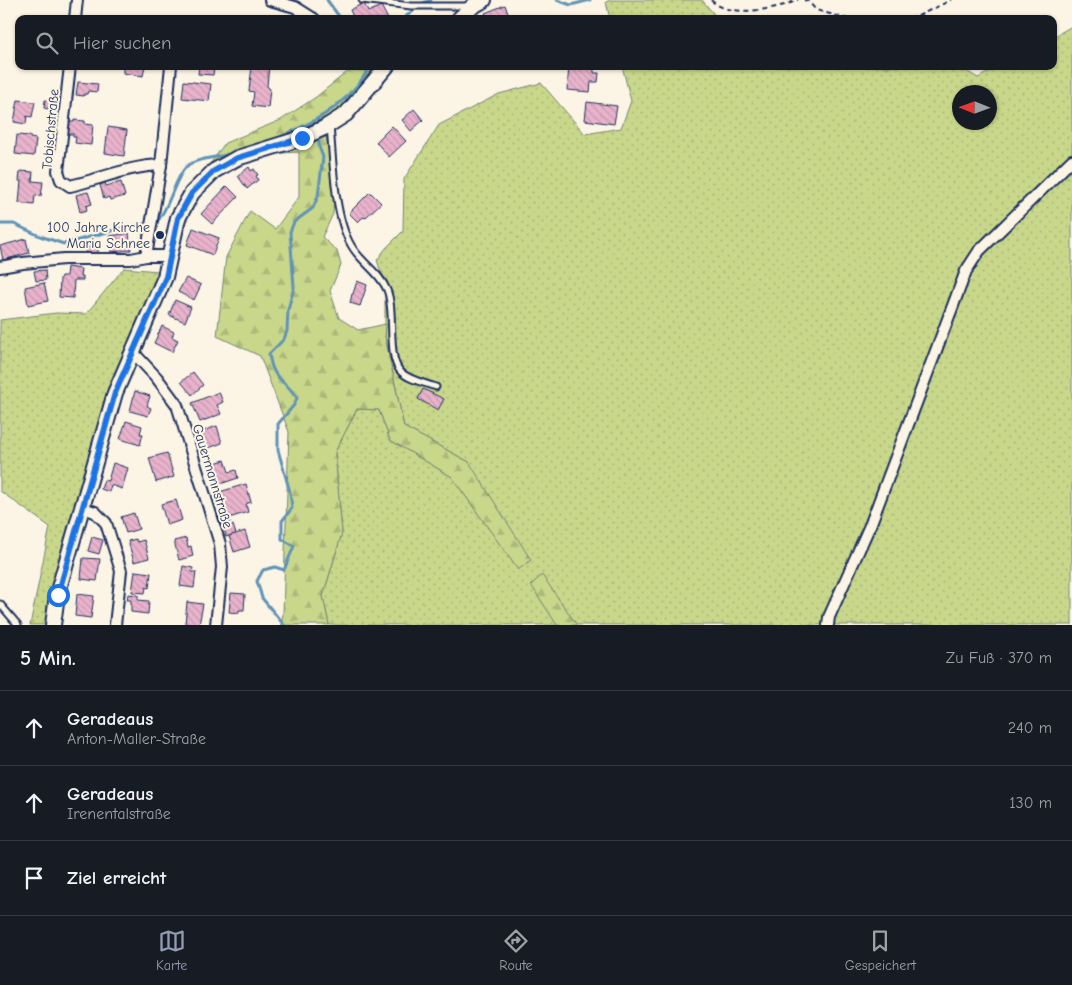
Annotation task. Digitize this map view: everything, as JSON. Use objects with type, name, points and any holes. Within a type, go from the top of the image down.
[{"type":"street","points":[[75,15],[77,0]]},
{"type":"street","points":[[270,0],[294,4],[309,15]]},
{"type":"street","points":[[464,15],[478,3]]},
{"type":"street","name":"Tobischstraße","points":[[70,70],[58,171],[61,180],[70,186],[122,170],[149,165],[161,165]]},
{"type":"street","points":[[146,256],[161,165],[171,70]]},
{"type":"street","points":[[53,625],[58,595],[115,393],[166,277],[178,218],[192,193],[214,171],[237,158],[302,138],[346,114],[384,70]]},
{"type":"street","points":[[828,625],[829,617],[871,522],[966,271],[979,251],[1072,160]]},
{"type":"street","points":[[0,267],[64,259],[131,260],[146,256],[170,256]]},
{"type":"street","name":"Gauermannstraße","points":[[132,351],[157,378],[177,404],[220,544],[222,567],[216,625]]},
{"type":"street","points":[[83,508],[94,512],[106,522],[121,571],[115,625]]},
{"type":"lane","points":[[362,0],[412,6],[478,3]]},
{"type":"lane","points":[[322,128],[336,186],[344,233],[352,248],[379,276],[387,289],[391,305],[392,345],[396,363],[400,371],[408,376],[436,387]]},
{"type":"lane","points":[[0,604],[18,625]]},
{"type":"path","points":[[711,0],[724,9],[753,11],[788,5],[798,0]]},
{"type":"path","points":[[804,0],[808,1],[816,10],[834,15]]},
{"type":"path","points":[[920,15],[951,0]]},
{"type":"green space","points":[[610,0],[702,0],[715,15],[609,15],[606,2]]},
{"type":"green space","points":[[1072,26],[1072,625],[329,625],[323,596],[342,533],[335,452],[357,409],[379,410],[390,440],[452,477],[518,569],[469,462],[404,427],[385,336],[385,284],[377,260],[403,231],[404,179],[439,125],[499,94],[541,83],[585,134],[621,128],[631,101],[623,70],[965,70],[978,78],[992,70],[1057,70],[1057,35]]},
{"type":"green space","points":[[389,70],[348,120],[326,136],[335,185],[333,214],[322,237],[337,251],[341,265],[330,291],[339,318],[358,330],[386,324],[385,337],[404,427],[469,462],[531,560],[518,570],[452,477],[390,440],[379,410],[357,409],[335,452],[342,533],[323,596],[329,625],[281,625],[283,614],[289,432],[260,356],[217,336],[226,257],[250,211],[275,229],[299,197],[299,152],[266,154],[221,175],[210,164],[225,143],[281,120],[316,97],[347,72]]},
{"type":"green space","points":[[124,268],[158,271],[159,275],[120,400],[63,598],[60,625],[30,625],[50,527],[0,491],[0,320],[56,313],[86,314]]},
{"type":"green space","points":[[542,575],[577,625],[557,625],[531,585]]},
{"type":"building","points":[[364,3],[368,12],[381,6],[386,15],[352,15],[350,10]]},
{"type":"building","points":[[505,5],[508,13],[504,15],[486,15],[485,13]]},
{"type":"building","points":[[123,70],[144,70],[143,76],[123,73]]},
{"type":"building","points":[[198,70],[214,70],[213,75],[198,74]]},
{"type":"building","points":[[252,70],[269,70],[267,86],[270,89],[268,108],[252,106],[254,92],[249,91]]},
{"type":"building","points":[[569,70],[594,70],[594,73],[599,73],[598,82],[591,82],[590,92],[567,90]]},
{"type":"building","points":[[184,81],[211,84],[209,101],[182,98]]},
{"type":"building","points":[[78,82],[98,84],[97,92],[88,91],[84,96],[76,95]]},
{"type":"building","points":[[18,100],[35,102],[32,117],[27,116],[26,124],[14,122]]},
{"type":"building","points":[[45,100],[58,103],[56,111],[44,108]]},
{"type":"building","points":[[587,102],[617,106],[614,124],[585,120]]},
{"type":"building","points":[[414,109],[423,120],[411,131],[402,120]]},
{"type":"building","points":[[74,120],[85,121],[85,124],[93,125],[91,145],[75,143],[76,137],[73,137],[73,134],[67,134],[68,122],[74,122]]},
{"type":"building","points":[[392,126],[406,141],[389,157],[376,142]]},
{"type":"building","points":[[108,127],[127,130],[124,156],[105,153]]},
{"type":"building","points":[[17,135],[30,136],[30,138],[36,139],[34,156],[15,154]]},
{"type":"building","points":[[249,167],[251,171],[254,169],[258,175],[256,176],[258,180],[247,189],[238,176]]},
{"type":"building","points":[[20,171],[33,172],[32,181],[43,182],[41,196],[35,195],[34,205],[19,203]]},
{"type":"building","points":[[121,182],[125,196],[110,200],[109,197],[104,199],[100,185],[105,183],[106,186]]},
{"type":"building","points":[[227,186],[238,197],[212,224],[201,214]]},
{"type":"building","points":[[88,192],[92,204],[86,206],[87,210],[80,212],[76,195]]},
{"type":"building","points":[[370,192],[381,203],[358,222],[349,213]]},
{"type":"building","points":[[193,228],[219,238],[213,255],[187,245]]},
{"type":"building","points":[[129,233],[131,250],[111,252],[109,236]]},
{"type":"building","points":[[26,239],[29,253],[3,260],[0,246]]},
{"type":"building","points":[[86,247],[98,248],[98,256],[86,256]]},
{"type":"building","points":[[67,267],[81,269],[80,277],[83,277],[83,280],[74,280],[73,298],[59,297],[60,279],[61,276],[66,276]]},
{"type":"building","points":[[45,270],[46,280],[36,281],[34,271]]},
{"type":"building","points":[[186,278],[201,285],[194,300],[178,292]]},
{"type":"building","points":[[357,281],[367,285],[360,306],[350,303]]},
{"type":"building","points":[[44,283],[48,301],[28,305],[25,287]]},
{"type":"building","points":[[175,300],[191,307],[185,322],[169,315]]},
{"type":"building","points":[[162,326],[174,332],[172,337],[178,340],[172,352],[154,343]]},
{"type":"building","points":[[193,372],[203,385],[192,395],[181,382]]},
{"type":"building","points":[[423,389],[444,399],[438,410],[418,399]]},
{"type":"building","points":[[135,391],[150,396],[147,406],[151,408],[148,416],[130,411]]},
{"type":"building","points":[[219,392],[223,402],[217,405],[221,414],[200,422],[192,403]]},
{"type":"building","points":[[126,421],[142,426],[140,434],[143,434],[140,445],[120,439]]},
{"type":"building","points":[[217,426],[222,443],[206,449],[200,432]]},
{"type":"building","points":[[167,453],[174,477],[156,482],[149,458]]},
{"type":"building","points":[[225,460],[229,472],[236,470],[238,478],[217,485],[211,464]]},
{"type":"building","points":[[113,463],[128,468],[122,489],[111,485],[109,492],[101,489],[104,480],[108,481]]},
{"type":"building","points":[[246,484],[251,502],[246,504],[248,512],[229,518],[230,522],[221,524],[219,515],[223,513],[216,493]]},
{"type":"building","points":[[176,500],[182,520],[167,525],[161,504]]},
{"type":"building","points":[[134,513],[139,529],[126,533],[121,517]]},
{"type":"building","points":[[233,525],[236,534],[226,537],[224,528]]},
{"type":"building","points":[[245,531],[250,547],[234,552],[229,536]]},
{"type":"building","points":[[92,537],[103,540],[99,554],[88,551]]},
{"type":"building","points":[[186,538],[188,547],[191,546],[193,556],[179,560],[174,541]]},
{"type":"building","points":[[136,539],[137,542],[144,540],[149,558],[134,562],[128,541]]},
{"type":"building","points":[[83,558],[100,559],[97,581],[81,579]]},
{"type":"building","points":[[183,566],[193,568],[192,572],[196,572],[194,588],[180,586]]},
{"type":"building","points":[[135,571],[151,573],[149,588],[146,587],[145,593],[132,592]]},
{"type":"building","points":[[231,593],[245,594],[244,610],[239,610],[239,613],[229,612]]},
{"type":"building","points":[[77,594],[94,596],[91,618],[75,616]]},
{"type":"building","points":[[128,594],[138,595],[138,600],[149,601],[148,614],[131,612],[131,600],[127,600]]},
{"type":"building","points":[[187,602],[203,604],[199,625],[185,624]]},
{"type":"waterway","points":[[327,0],[338,15]]},
{"type":"waterway","points":[[423,3],[431,0]]},
{"type":"waterway","points":[[557,0],[571,5],[590,0]]},
{"type":"waterway","points":[[408,15],[414,10]]},
{"type":"waterway","points":[[264,143],[310,123],[324,114],[350,93],[367,70]]},
{"type":"waterway","points":[[318,119],[318,126]]},
{"type":"waterway","points":[[284,625],[262,598],[257,581],[263,570],[275,567],[284,570],[294,546],[282,539],[282,521],[292,508],[290,492],[278,450],[278,424],[294,405],[297,398],[276,375],[269,354],[284,339],[287,331],[288,310],[294,287],[290,232],[294,222],[313,208],[318,196],[323,157],[319,147],[319,135]]},
{"type":"waterway","points":[[156,223],[165,210],[178,179],[186,167],[201,160],[232,154]]},
{"type":"waterway","points":[[0,224],[14,224],[64,244],[122,228],[145,224]]},
{"type":"place","name":"100 Jahre Kirche Maria Schnee","points":[[160,235]]},
{"type":"route","points":[[58,595],[115,393],[166,277],[178,218],[192,193],[214,171],[237,158],[302,138]]}]
